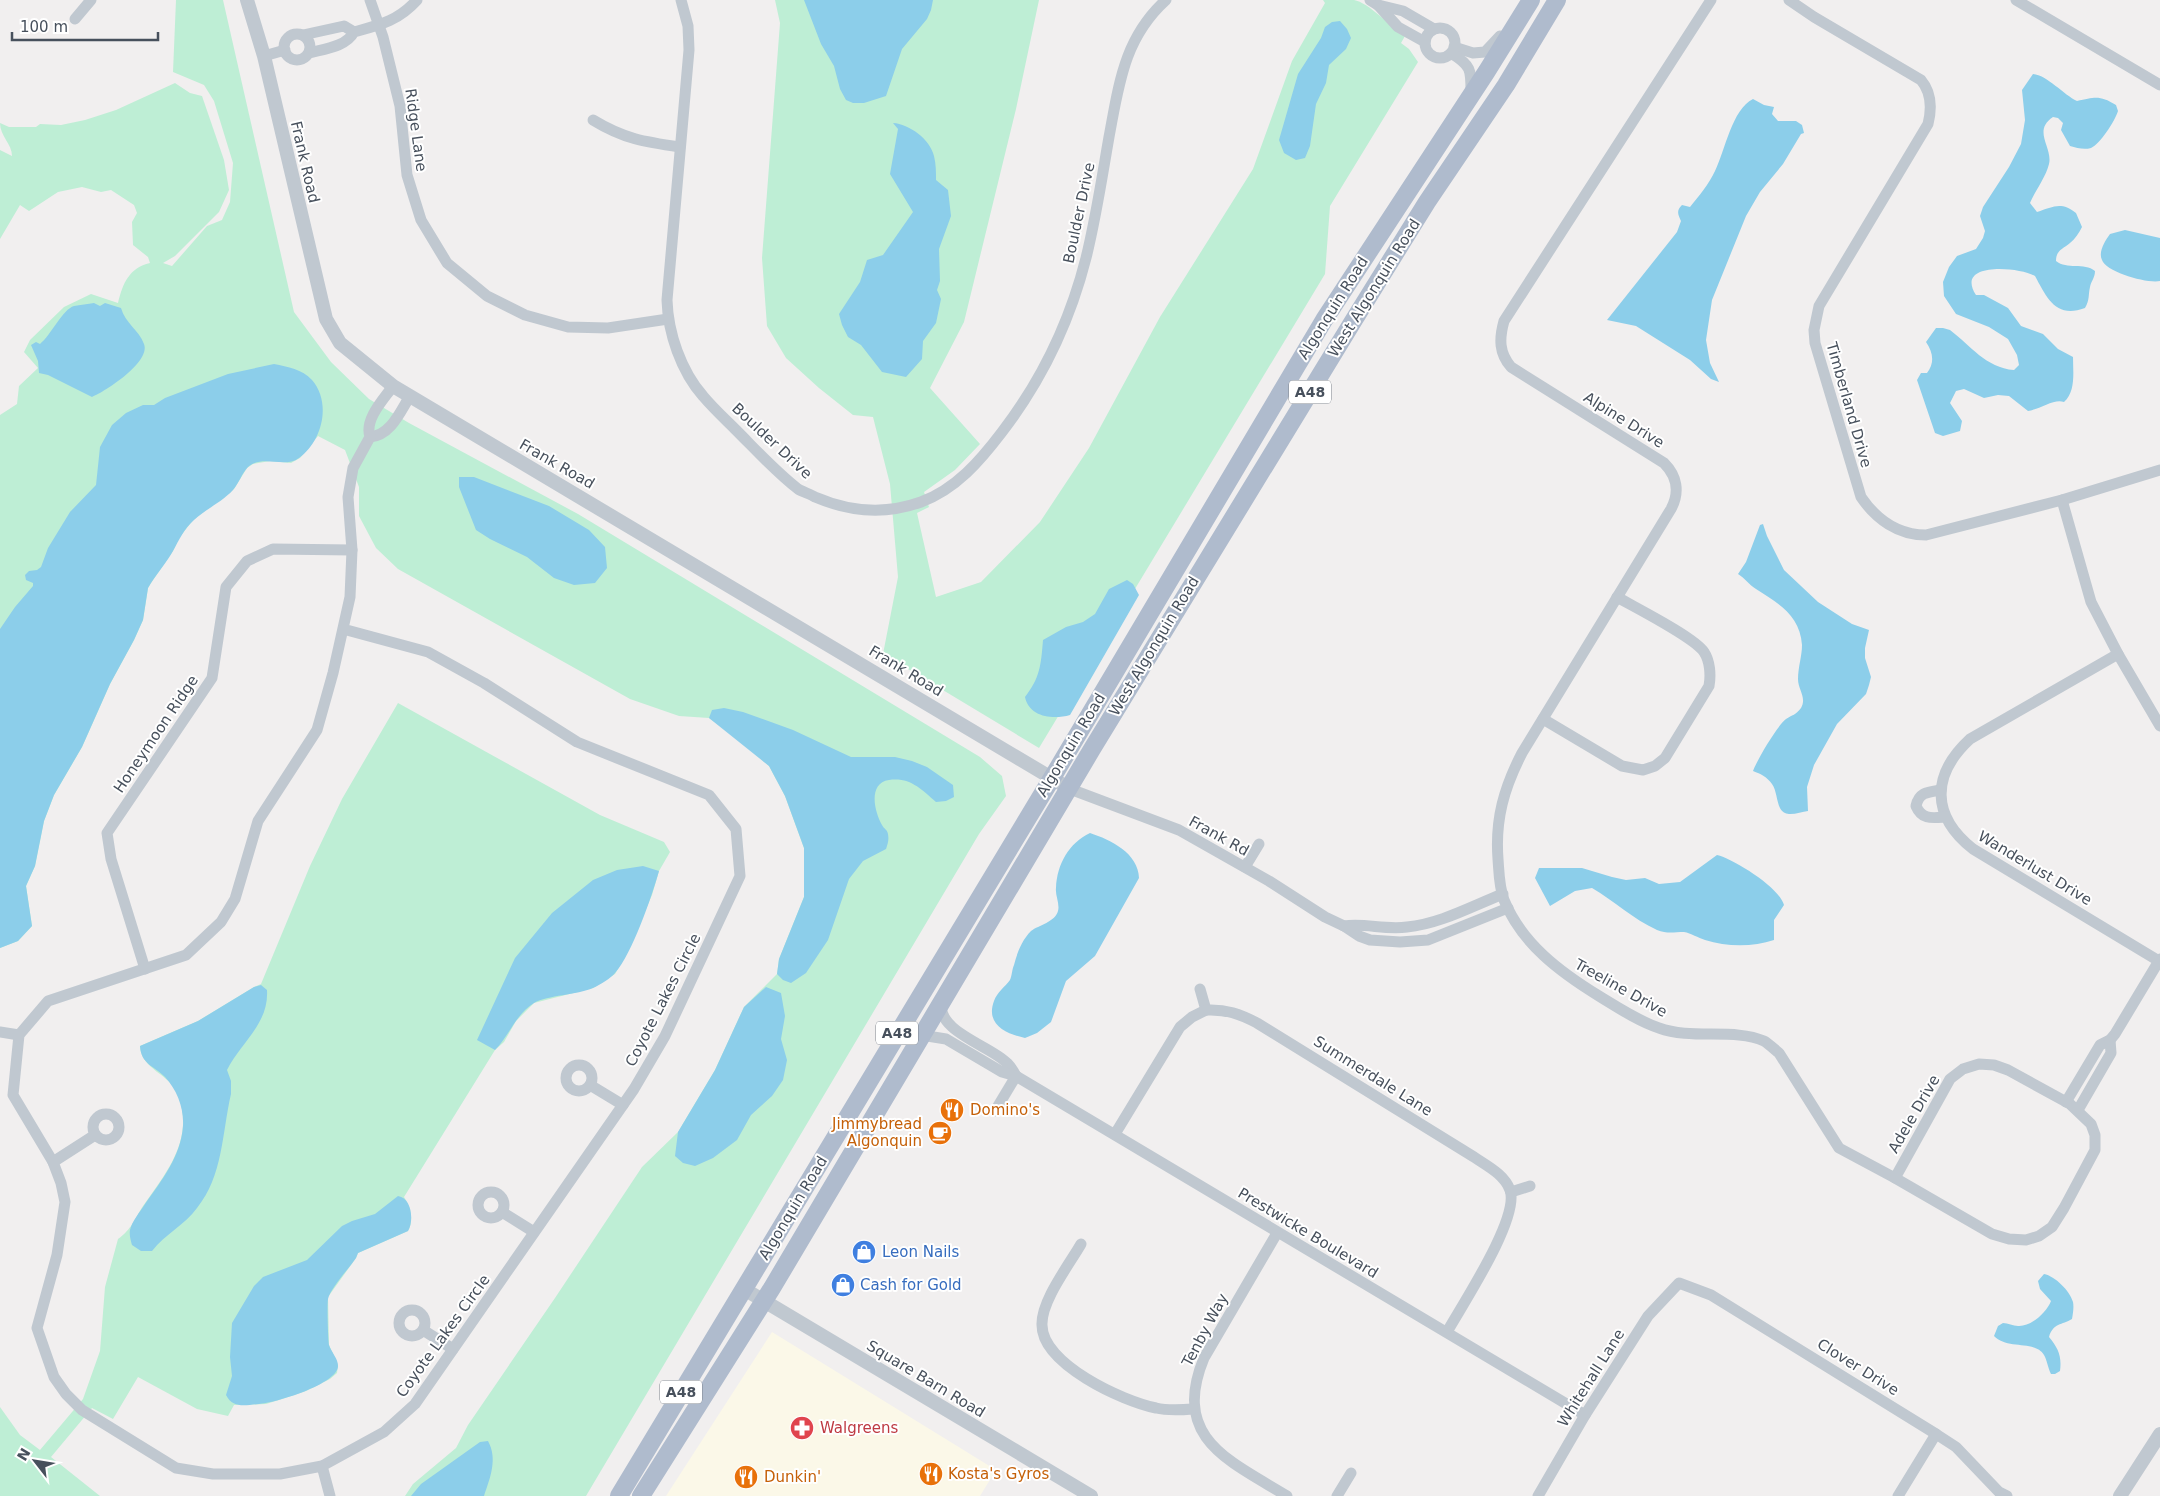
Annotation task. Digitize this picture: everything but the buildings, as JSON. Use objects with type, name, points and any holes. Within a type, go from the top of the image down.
[{"type":"main road","name":"Algonquin Road","points":[[618,1496],[1052,778],[1324,320],[1531,0]]},
{"type":"main road","name":"West Algonquin Road","points":[[764,1300],[943,999],[1352,323],[1428,202],[1506,85],[1557,0]]},
{"type":"main road","name":"A48","points":[[641,1496],[764,1300]]},
{"type":"street","points":[[76,19],[91,0]]},
{"type":"street","name":"Frank Road","points":[[247,0],[264,56],[326,320],[340,343],[393,386],[1070,789]]},
{"type":"street","name":"Ridge Lane","points":[[370,0],[379,25],[400,106],[407,175],[422,220],[447,262],[486,296],[526,315],[568,327],[608,328],[668,319]]},
{"type":"street","points":[[354,32],[351,39],[334,47],[309,53],[304,58],[296,60],[288,56],[285,50],[285,43],[290,36],[344,26],[354,32],[379,25],[395,20],[417,0]]},
{"type":"street","name":"Boulder Drive","points":[[681,0],[688,26],[689,50],[668,276],[668,319],[674,342],[685,370],[702,395],[761,455],[799,489],[843,507],[881,511],[914,504],[946,490],[972,468],[1007,426],[1035,383],[1058,338],[1074,299],[1086,256],[1124,64],[1143,27],[1166,0]]},
{"type":"street","points":[[1434,29],[1427,36],[1425,42],[1427,50],[1435,57],[1443,57],[1453,50],[1473,53],[1485,52],[1496,42],[1522,0]]},
{"type":"street","name":"Alpine Drive","points":[[1508,908],[1502,894],[1499,876],[1497,839],[1502,800],[1510,777],[1674,503],[1676,486],[1669,468],[1659,459],[1512,367],[1506,360],[1501,348],[1500,335],[1504,321],[1711,0]]},
{"type":"street","points":[[1789,0],[1807,6]]},
{"type":"street","points":[[2016,0],[2160,85]]},
{"type":"street","points":[[1374,2],[1398,27],[1425,42]]},
{"type":"street","points":[[1374,2],[1403,11],[1434,29],[1444,28],[1452,33],[1454,37],[1453,50],[1469,67],[1471,73],[1471,95]]},
{"type":"street","name":"Timberland Drive","points":[[1807,6],[1814,18],[1921,80],[1926,86],[1931,106],[1928,124],[1819,306],[1816,318],[1814,330],[1815,343],[1861,497],[1878,516],[1902,531],[1915,535],[1937,532],[2062,500],[2160,470]]},
{"type":"street","points":[[302,35],[310,43],[309,53]]},
{"type":"street","points":[[264,56],[285,50]]},
{"type":"street","points":[[592,120],[615,134],[650,143],[680,147]]},
{"type":"street","points":[[0,1032],[19,1035],[48,1001],[186,955],[221,922],[235,900],[258,821],[317,730],[350,597],[352,550],[348,497],[354,468],[369,434],[374,415],[393,386]]},
{"type":"street","points":[[369,434],[380,436],[387,431],[410,396]]},
{"type":"street","points":[[2062,500],[2091,602],[2118,654],[2160,726]]},
{"type":"street","name":"Honeymoon Ridge","points":[[146,968],[111,859],[107,833],[212,678],[226,587],[248,561],[273,549],[352,550]]},
{"type":"street","points":[[1543,719],[1628,769],[1648,769],[1665,758],[1709,686],[1710,679],[1707,659],[1695,643],[1617,597]]},
{"type":"street","name":"Coyote Lakes Circle","points":[[19,1035],[13,1095],[53,1162],[61,1183],[65,1202],[57,1255],[37,1328],[54,1377],[66,1394],[82,1410],[176,1468],[213,1474],[280,1474],[322,1466],[384,1432],[415,1404],[623,1105],[664,1036],[740,876],[736,829],[709,794],[577,742],[484,682],[428,652],[343,629]]},
{"type":"street","points":[[1941,790],[1921,795],[1916,806],[1925,817],[1944,817],[1941,790],[1947,769],[1953,758],[1970,738],[2118,654]]},
{"type":"street","name":"Frank Rd","points":[[1070,789],[1179,830],[1245,867],[1325,917],[1370,940],[1392,942],[1420,940],[1438,936],[1508,908]]},
{"type":"street","name":"Wanderlust Drive","points":[[1944,817],[1962,841],[1973,849],[2160,960]]},
{"type":"street","points":[[1245,867],[1259,844]]},
{"type":"street","name":"Frank Rd","points":[[1344,926],[1359,924],[1387,928],[1417,926],[1441,919],[1502,894]]},
{"type":"street","name":"Treeline Drive","points":[[1508,908],[1528,939],[1564,975],[1633,1015],[1659,1028],[1688,1034],[1744,1036],[1765,1042],[1779,1053],[1839,1148],[1895,1178]]},
{"type":"street","points":[[2110,1040],[2111,1053],[2078,1110],[2066,1102],[2100,1045],[2110,1040],[2160,960]]},
{"type":"street","points":[[1115,1134],[1180,1026],[1206,1010],[1200,989]]},
{"type":"street","name":"Prestwicke Boulevard","points":[[943,999],[941,1009],[945,1020],[952,1028],[1007,1063],[1016,1076]]},
{"type":"street","name":"Summerdale Lane","points":[[1206,1010],[1237,1012],[1266,1028],[1474,1157],[1500,1175],[1511,1192]]},
{"type":"street","name":"Prestwicke Boulevard","points":[[922,1035],[946,1038],[1002,1072],[1016,1076],[1585,1415]]},
{"type":"street","name":"Adele Drive","points":[[2066,1102],[2008,1070],[1994,1065],[1979,1064],[1963,1068],[1950,1078],[1895,1178],[1992,1234],[2009,1239],[2026,1240],[2039,1236],[2052,1227],[2095,1150],[2095,1135],[2090,1124],[2078,1110]]},
{"type":"street","points":[[995,1112],[1016,1076]]},
{"type":"street","points":[[590,1085],[623,1105]]},
{"type":"street","points":[[53,1162],[95,1134]]},
{"type":"street","points":[[1447,1332],[1504,1231],[1511,1192],[1530,1186]]},
{"type":"street","points":[[502,1212],[534,1232]]},
{"type":"street","name":"Tenby Way","points":[[1277,1233],[1204,1358],[1196,1376],[1194,1409],[1203,1433],[1219,1454],[1287,1496]]},
{"type":"street","points":[[1082,1244],[1046,1305],[1042,1316],[1042,1332],[1048,1347],[1068,1366],[1129,1401],[1166,1410],[1194,1409]]},
{"type":"street","name":"Whitehall Lane","points":[[1538,1496],[1585,1415],[1648,1316],[1679,1284]]},
{"type":"street","name":"Clover Drive","points":[[1679,1284],[1711,1295],[1936,1434],[1956,1447],[2000,1492],[2007,1496]]},
{"type":"street","name":"Square Barn Road","points":[[744,1289],[1091,1496]]},
{"type":"street","points":[[423,1330],[453,1349]]},
{"type":"street","points":[[1898,1496],[1936,1434]]},
{"type":"street","points":[[2120,1496],[2160,1434]]},
{"type":"street","points":[[322,1466],[330,1496]]},
{"type":"street","points":[[1337,1496],[1351,1472]]},
{"type":"shaded area","points":[[772,1332],[996,1470],[980,1496],[666,1496]]},
{"type":"green space","points":[[176,0],[223,0],[294,312],[331,362],[369,399],[409,423],[578,514],[980,757],[1002,776],[1006,796],[979,834],[586,1496],[405,1496],[413,1484],[456,1448],[468,1425],[642,1167],[678,1132],[715,1070],[744,1007],[777,974],[779,959],[804,897],[804,848],[785,796],[769,766],[738,739],[709,718],[679,716],[630,699],[398,569],[376,548],[359,516],[359,487],[345,450],[318,436],[300,458],[291,463],[270,461],[253,464],[247,468],[234,489],[193,520],[179,538],[173,551],[151,583],[148,588],[143,620],[110,684],[82,747],[54,795],[44,821],[35,866],[26,886],[32,926],[18,941],[0,948],[0,415],[17,404],[19,386],[38,368],[24,352],[30,340],[64,307],[91,294],[118,303],[128,277],[143,265],[150,263],[148,257],[133,245],[132,222],[137,213],[134,205],[111,190],[101,192],[82,187],[58,192],[29,211],[20,205],[0,239],[0,150],[12,156],[0,123],[9,127],[36,127],[40,124],[61,125],[85,120],[116,110],[175,83],[190,93],[202,96],[224,160],[229,190],[219,212],[175,256],[163,263],[172,266],[207,226],[222,220],[230,202],[233,163],[214,101],[204,85],[173,72]]},
{"type":"green space","points":[[775,0],[1039,0],[1016,109],[964,322],[930,388],[980,444],[955,470],[924,492],[929,507],[917,513],[936,597],[981,582],[1040,522],[1089,448],[1160,317],[1253,169],[1292,61],[1325,3],[1323,0],[1354,0],[1366,5],[1405,36],[1401,43],[1409,49],[1418,62],[1330,206],[1325,274],[1039,748],[883,654],[898,577],[890,484],[873,417],[853,415],[819,388],[786,358],[767,326],[762,258],[780,23]]},
{"type":"green space","points":[[398,703],[600,815],[664,842],[670,852],[659,871],[652,895],[626,955],[615,974],[593,988],[534,1003],[516,1021],[504,1042],[495,1050],[404,1197],[411,1214],[411,1223],[408,1231],[358,1253],[328,1297],[329,1345],[338,1365],[337,1373],[330,1379],[306,1391],[266,1404],[234,1405],[228,1416],[197,1409],[138,1377],[113,1419],[92,1408],[51,1457],[100,1496],[0,1496],[0,1407],[20,1435],[40,1450],[83,1399],[100,1351],[105,1287],[118,1239],[130,1228],[176,1155],[183,1126],[178,1095],[169,1082],[145,1061],[140,1046],[198,1021],[261,984],[310,866],[342,799]]},
{"type":"water","points":[[804,0],[933,0],[927,19],[902,49],[886,96],[864,103],[853,103],[846,100],[840,89],[834,66],[821,44]]},
{"type":"water","points":[[1340,21],[1347,29],[1351,38],[1346,49],[1329,65],[1326,83],[1316,104],[1310,146],[1305,158],[1296,160],[1284,153],[1279,140],[1298,74],[1321,38],[1325,27],[1332,22]]},
{"type":"water","points":[[2033,74],[2050,81],[2077,101],[2101,98],[2116,105],[2118,111],[2103,137],[2095,146],[2088,149],[2070,146],[2061,130],[2063,123],[2058,118],[2053,117],[2047,122],[2044,134],[2049,164],[2030,203],[2037,212],[2061,206],[2071,209],[2076,213],[2082,227],[2074,240],[2059,252],[2056,261],[2065,265],[2091,268],[2095,271],[2088,302],[2085,308],[2075,311],[2060,309],[2048,299],[2035,276],[2016,270],[1992,269],[1981,272],[1974,276],[1972,284],[1976,295],[1984,295],[2008,308],[2021,326],[2043,334],[2058,349],[2073,357],[2072,387],[2068,398],[2064,402],[2056,401],[2028,411],[2009,396],[1998,395],[1984,398],[1964,389],[1956,391],[1950,403],[1962,421],[1960,431],[1943,436],[1935,433],[1917,380],[1921,373],[1927,373],[1930,369],[1932,354],[1926,342],[1936,328],[1950,330],[1979,355],[1995,365],[2014,370],[2019,365],[2017,355],[2008,339],[1989,327],[1956,314],[1944,296],[1943,282],[1949,267],[1957,256],[1976,249],[1983,238],[1985,231],[1980,216],[1983,207],[2009,167],[2021,144],[2025,120],[2022,90]]},
{"type":"water","points":[[1753,99],[1764,105],[1774,107],[1772,114],[1778,121],[1796,121],[1802,125],[1804,133],[1801,134],[1783,164],[1760,192],[1746,216],[1712,300],[1706,340],[1710,363],[1719,382],[1711,379],[1690,360],[1636,326],[1607,320],[1677,232],[1681,221],[1678,214],[1679,209],[1682,205],[1690,207],[1707,185],[1719,163],[1734,121],[1746,104]]},
{"type":"water","points":[[893,123],[912,129],[923,138],[932,150],[935,159],[936,180],[948,190],[951,216],[939,249],[940,281],[937,290],[941,299],[936,323],[923,341],[922,359],[906,377],[882,372],[861,345],[848,337],[839,314],[860,282],[867,260],[883,255],[913,212],[890,174],[898,129]]},
{"type":"water","points":[[2125,230],[2160,238],[2160,281],[2146,281],[2119,273],[2111,269],[2102,260],[2101,250],[2110,234]]},
{"type":"water","points":[[94,303],[100,306],[105,303],[121,308],[142,339],[144,351],[141,359],[126,375],[92,397],[48,375],[39,373],[38,361],[31,345],[36,342],[40,344],[70,308]]},
{"type":"water","points":[[274,364],[304,373],[318,389],[323,411],[322,422],[314,442],[307,451],[293,461],[267,461],[254,463],[248,467],[233,490],[187,527],[151,583],[148,588],[143,620],[110,684],[82,747],[54,795],[44,821],[35,866],[26,886],[32,926],[18,941],[0,948],[0,629],[33,586],[33,583],[26,580],[25,575],[29,571],[37,570],[41,567],[48,548],[70,512],[96,485],[100,447],[112,425],[126,413],[143,405],[154,405],[165,398],[228,374]]},
{"type":"water","points":[[459,477],[474,477],[549,506],[589,530],[605,547],[607,568],[595,583],[574,585],[554,578],[527,557],[490,539],[476,530],[459,487]]},
{"type":"water","points":[[1763,524],[1784,570],[1818,602],[1852,624],[1869,630],[1865,658],[1871,677],[1866,694],[1837,724],[1814,765],[1807,787],[1808,811],[1793,814],[1787,814],[1782,811],[1772,784],[1764,776],[1753,771],[1778,729],[1786,719],[1796,714],[1803,704],[1803,697],[1798,683],[1802,645],[1797,626],[1780,605],[1738,574],[1746,562],[1760,525]]},
{"type":"water","points":[[1127,580],[1133,584],[1139,595],[1070,715],[1049,717],[1031,709],[1025,697],[1034,684],[1039,671],[1043,640],[1066,627],[1083,622],[1095,614],[1109,589]]},
{"type":"water","points":[[724,708],[743,712],[793,730],[851,757],[895,757],[912,761],[927,767],[953,785],[954,797],[946,801],[936,802],[915,785],[903,780],[889,780],[882,782],[878,786],[875,792],[875,805],[879,819],[888,834],[886,849],[863,861],[849,879],[828,940],[806,973],[791,983],[783,980],[777,974],[779,959],[804,897],[804,848],[785,796],[769,766],[709,718],[712,710]]},
{"type":"water","points":[[1090,833],[1106,839],[1129,855],[1134,861],[1139,878],[1095,956],[1066,981],[1051,1022],[1037,1033],[1025,1038],[1011,1034],[999,1027],[995,1022],[992,1009],[995,998],[1010,980],[1020,947],[1025,938],[1031,931],[1050,921],[1056,915],[1058,911],[1057,879],[1062,863],[1070,848]]},
{"type":"water","points":[[1717,855],[1745,868],[1766,883],[1781,898],[1784,905],[1774,920],[1774,940],[1749,945],[1731,945],[1705,940],[1689,933],[1657,930],[1640,921],[1592,888],[1575,891],[1550,906],[1535,878],[1539,868],[1582,868],[1626,880],[1645,878],[1659,884],[1680,882]]},
{"type":"water","points":[[643,866],[659,871],[635,939],[613,975],[593,988],[547,998],[534,1003],[517,1019],[495,1050],[477,1040],[515,958],[552,913],[593,880],[617,870]]},
{"type":"water","points":[[261,985],[267,990],[264,1013],[227,1070],[231,1081],[231,1094],[217,1168],[206,1196],[187,1220],[152,1251],[141,1251],[132,1245],[130,1230],[136,1217],[175,1158],[179,1147],[183,1119],[181,1106],[173,1088],[165,1077],[145,1061],[140,1046],[198,1021],[254,987]]},
{"type":"water","points":[[766,987],[781,993],[785,1016],[781,1039],[787,1060],[783,1080],[772,1096],[751,1115],[737,1140],[713,1158],[695,1166],[683,1163],[675,1156],[678,1132],[715,1070],[744,1007]]},
{"type":"water","points":[[398,1196],[406,1201],[411,1210],[411,1222],[408,1231],[358,1253],[332,1290],[328,1299],[329,1345],[338,1363],[335,1373],[317,1386],[278,1400],[245,1405],[232,1402],[226,1395],[232,1376],[230,1357],[232,1323],[254,1286],[263,1277],[307,1260],[342,1226],[375,1214]]},
{"type":"water","points":[[2044,1274],[2062,1285],[2069,1293],[2073,1304],[2072,1319],[2055,1327],[2049,1337],[2060,1357],[2060,1371],[2055,1374],[2051,1374],[2045,1357],[2040,1350],[2006,1343],[1994,1336],[1998,1326],[2003,1323],[2023,1326],[2038,1318],[2046,1310],[2051,1301],[2040,1289],[2038,1281]]},
{"type":"water","points":[[488,1441],[493,1462],[484,1496],[411,1496],[421,1484],[480,1442]]},
{"type":"place","name":"Domino's","points":[[952,1110]]},
{"type":"place","name":"Jimmybread Algonquin","points":[[940,1133]]},
{"type":"place","name":"Leon Nails","points":[[864,1252]]},
{"type":"place","name":"Cash for Gold","points":[[843,1285]]},
{"type":"place","name":"Walgreens","points":[[802,1428]]},
{"type":"place","name":"Kosta's Gyros","points":[[931,1474]]},
{"type":"place","name":"Dunkin'","points":[[746,1477]]}]
